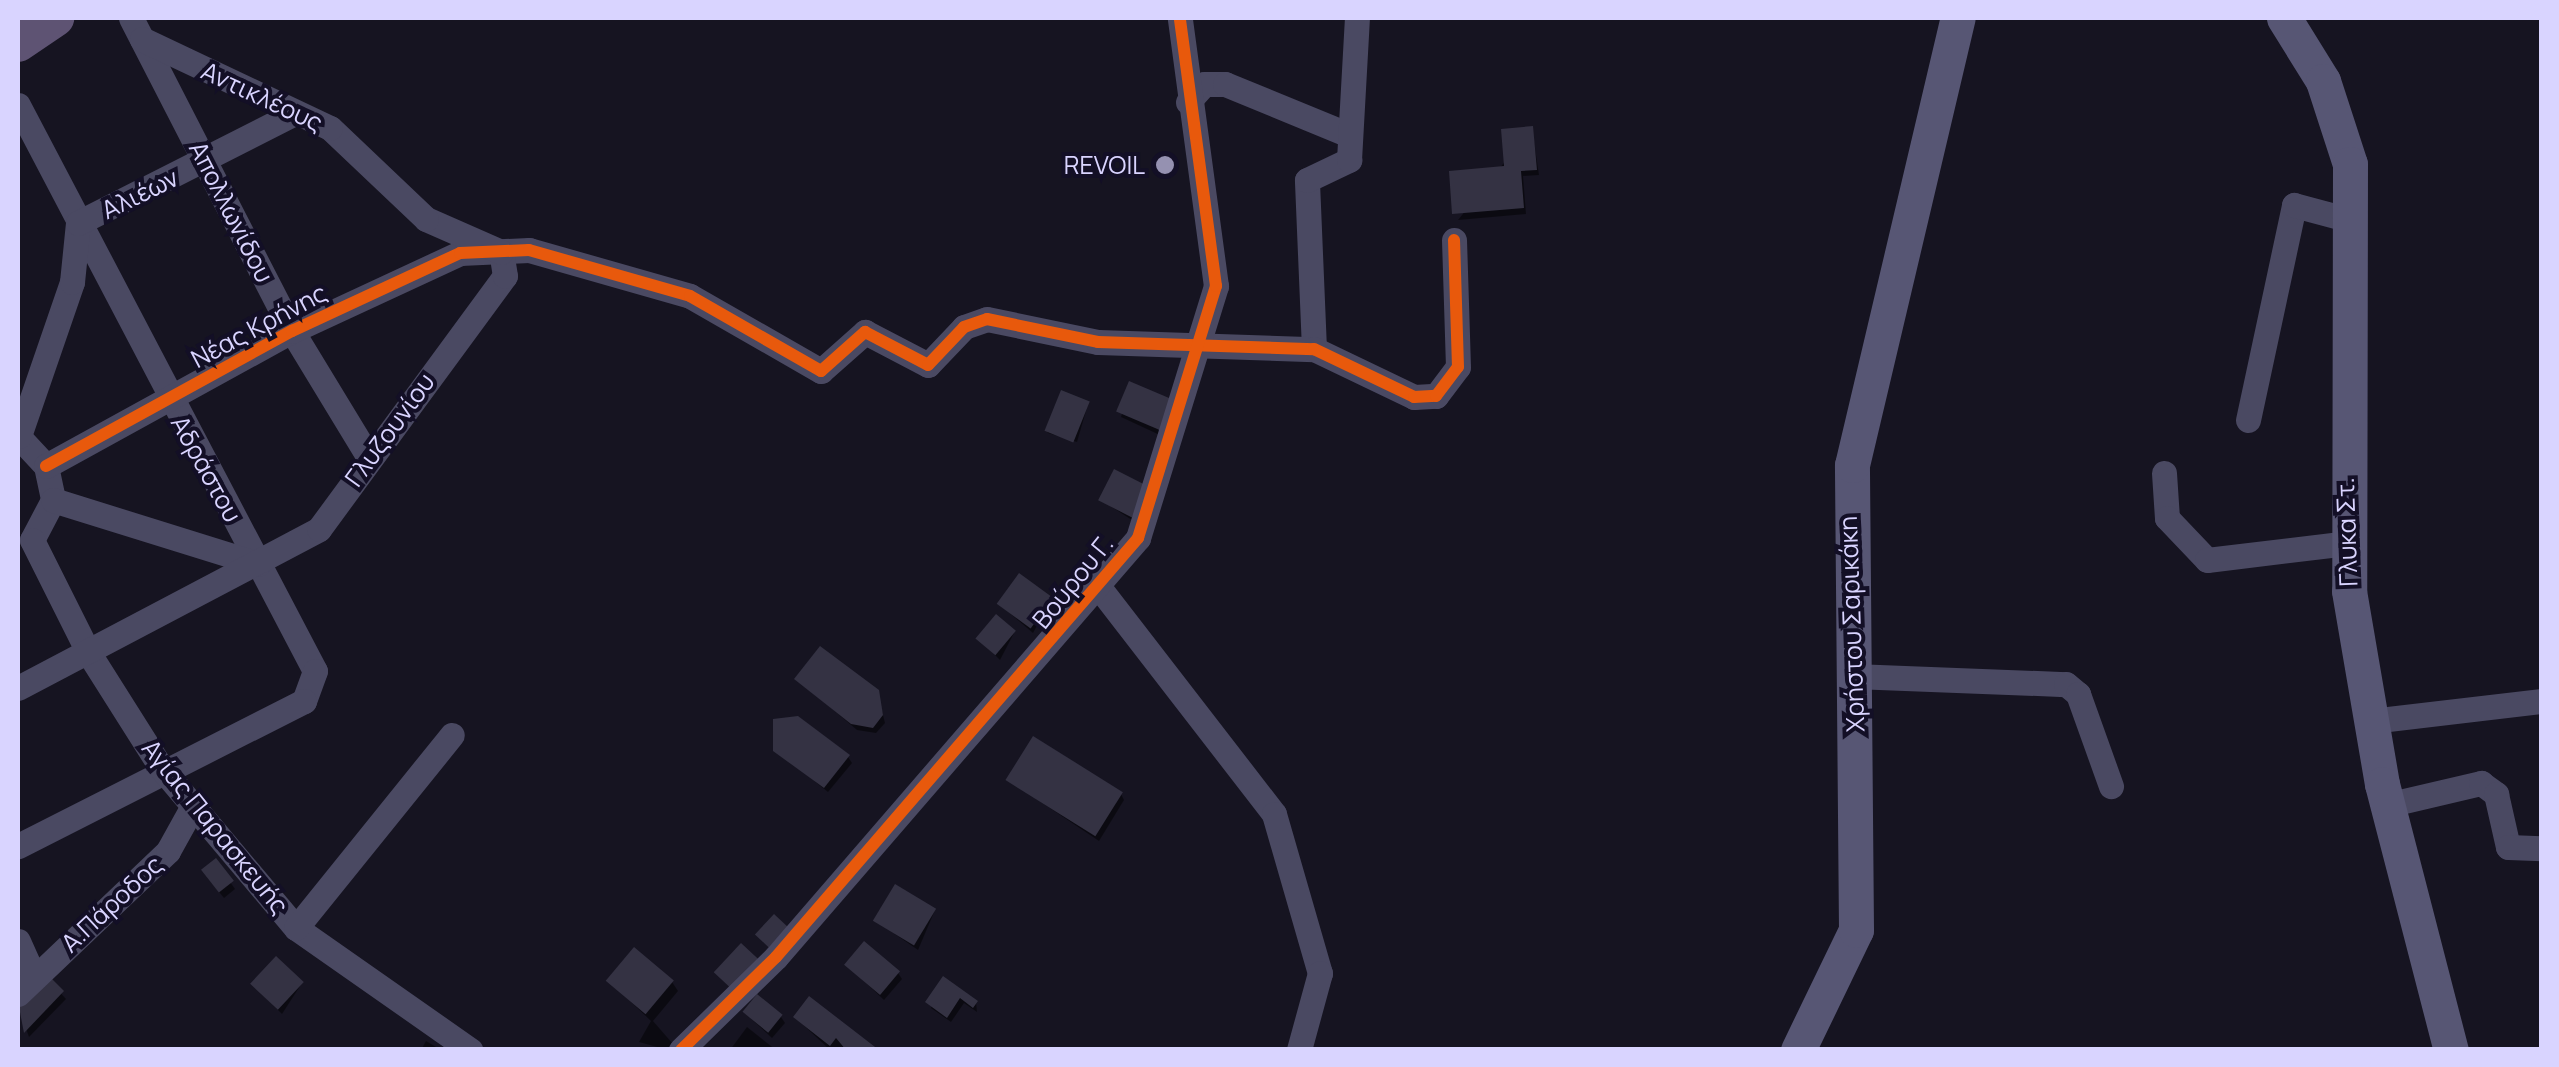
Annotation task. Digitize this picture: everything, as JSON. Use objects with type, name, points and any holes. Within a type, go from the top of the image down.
[{"type":"main road","points":[[18,43],[56,18]]},
{"type":"street","name":"Βούρου Γ.","points":[[699,1044],[1100,590],[1157,494],[1203,346],[1215,266],[1188,102],[1180,18]]},
{"type":"street","points":[[1314,349],[1307,180],[1346,164],[1357,18]]},
{"type":"street","name":"Χρήστου Σαρικάκη","points":[[1798,1050],[1834,992],[1858,914],[1852,464],[1958,18]]},
{"type":"street","name":"Γλυκα Στ.","points":[[2284,18],[2340,122],[2350,220],[2347,543],[2371,720],[2388,805],[2452,1050]]},
{"type":"street","name":"Αντικλέους","points":[[136,28],[291,114],[350,142],[426,219],[503,264]]},
{"type":"street","name":"Απολλωνίδου","points":[[136,28],[292,331],[368,456]]},
{"type":"street","points":[[1188,102],[1204,84],[1225,84],[1347,134]]},
{"type":"street","name":"Αδράστου","points":[[18,105],[168,400],[315,671],[304,701],[162,768]]},
{"type":"street","name":"Αλιέων","points":[[18,436],[72,282],[78,224],[205,162],[291,114]]},
{"type":"street","points":[[2248,420],[2294,205],[2350,220]]},
{"type":"street","points":[[503,264],[529,250],[690,296],[821,371],[865,332],[928,366],[964,327],[988,318],[1098,342],[1314,349],[1414,397],[1449,388],[1458,367],[1454,240]]},
{"type":"street","name":"Νέας Κρήνης","points":[[46,466],[292,331],[436,260],[503,264]]},
{"type":"street","name":"Γλυζουνίου","points":[[18,688],[319,529],[503,264]]},
{"type":"street","points":[[18,436],[46,466],[53,500],[258,564]]},
{"type":"street","points":[[2164,473],[2167,518],[2207,560],[2347,543]]},
{"type":"street","name":"Αγίας Παρασκευής","points":[[53,500],[25,539],[88,652],[162,768],[296,928],[470,1050]]},
{"type":"street","points":[[1100,590],[1274,814],[1320,973],[1299,1050]]},
{"type":"street","points":[[1853,676],[2066,684],[2078,694],[2111,786]]},
{"type":"street","points":[[2371,720],[2542,701]]},
{"type":"street","points":[[296,928],[452,735]]},
{"type":"street","points":[[18,846],[162,768]]},
{"type":"street","points":[[2388,805],[2481,783],[2496,794],[2508,847],[2542,848]]},
{"type":"street","name":"Α.Πάροδος","points":[[26,985],[168,851],[194,804]]},
{"type":"street","points":[[18,941],[26,985]]},
{"type":"building","points":[[1533,126],[1537,170],[1521,171],[1524,208],[1452,214],[1449,171],[1504,166],[1501,129]]},
{"type":"building","points":[[1129,381],[1173,400],[1160,430],[1116,411]]},
{"type":"building","points":[[1061,390],[1090,402],[1073,442],[1045,431]]},
{"type":"building","points":[[1114,469],[1148,486],[1132,517],[1098,500]]},
{"type":"building","points":[[1019,573],[1053,598],[1031,628],[997,604]]},
{"type":"building","points":[[996,614],[1016,631],[995,655],[975,639]]},
{"type":"building","points":[[820,646],[879,690],[883,715],[873,728],[851,724],[794,679]]},
{"type":"building","points":[[798,716],[850,755],[824,788],[773,751],[773,719]]},
{"type":"building","points":[[1033,736],[1123,792],[1095,836],[1005,780]]},
{"type":"building","points":[[216,858],[234,881],[219,893],[201,870]]},
{"type":"building","points":[[895,884],[936,909],[914,946],[873,921]]},
{"type":"building","points":[[774,914],[788,927],[769,947],[755,934]]},
{"type":"building","points":[[864,941],[900,971],[880,995],[844,965]]},
{"type":"building","points":[[741,943],[759,960],[732,989],[714,972]]},
{"type":"building","points":[[634,947],[674,980],[646,1014],[606,981]]},
{"type":"building","points":[[276,956],[304,982],[278,1010],[250,984]]},
{"type":"building","points":[[46,973],[64,991],[24,1033],[18,1002]]},
{"type":"building","points":[[943,976],[978,1001],[973,1008],[960,998],[947,1018],[925,1002]]},
{"type":"building","points":[[757,994],[783,1015],[768,1033],[743,1012]]},
{"type":"building","points":[[809,996],[879,1050],[846,1050],[836,1038],[830,1046],[793,1017]]},
{"type":"cycle path","points":[[681,1050],[776,957],[1138,538],[1216,286],[1180,18]]},
{"type":"cycle path","points":[[46,466],[292,331],[460,253],[529,250],[690,296],[821,371],[865,332],[928,365],[964,327],[987,319],[1098,342],[1314,349],[1414,397],[1436,396],[1458,367],[1454,240]]},
{"type":"place","name":"REVOIL","points":[[1165,165]]}]
